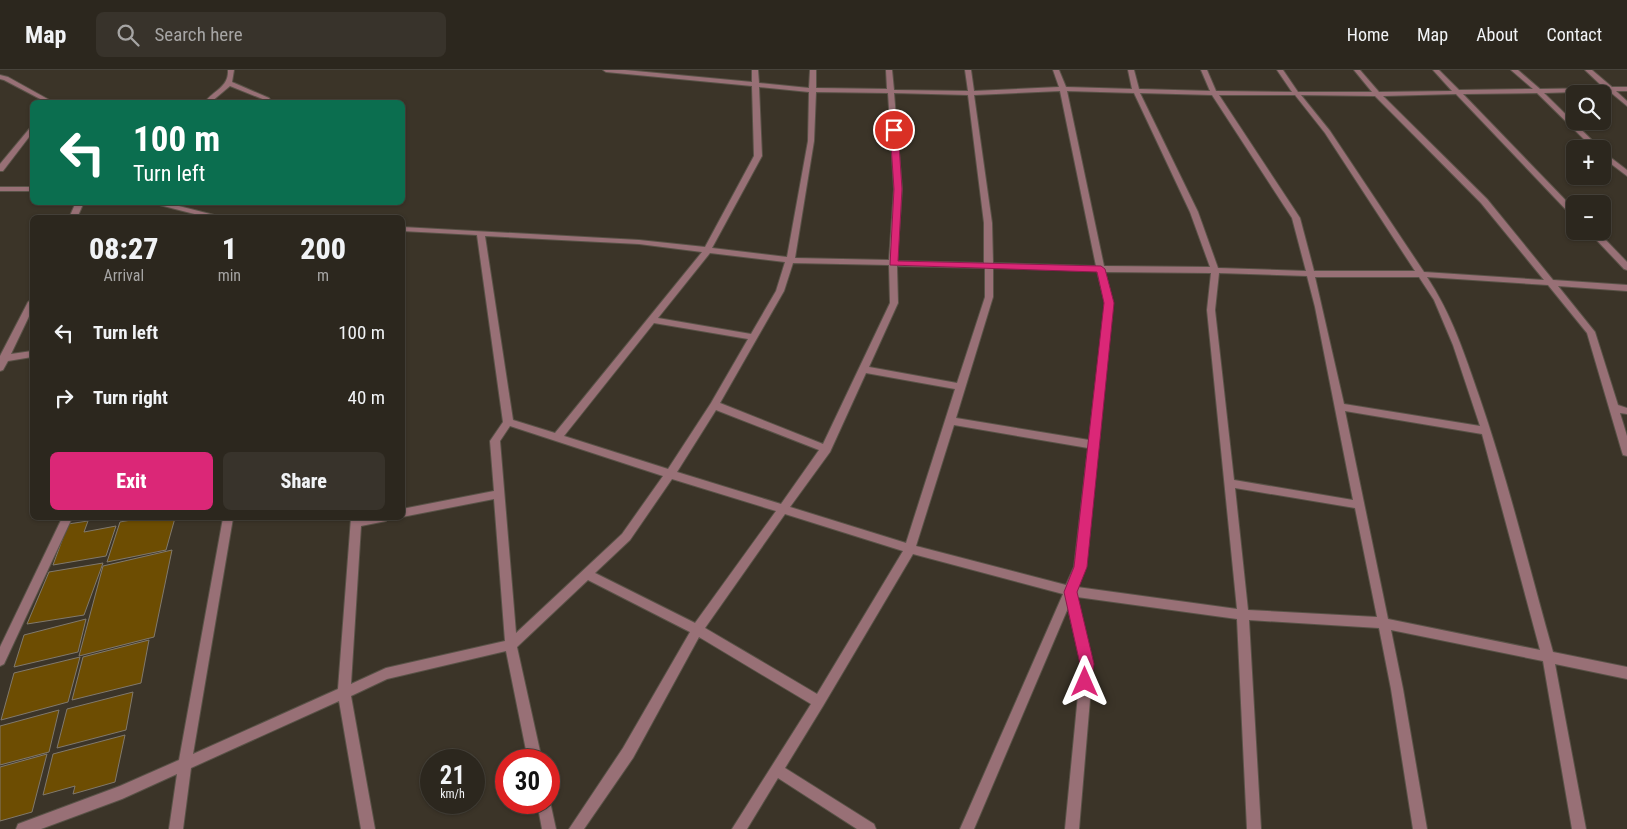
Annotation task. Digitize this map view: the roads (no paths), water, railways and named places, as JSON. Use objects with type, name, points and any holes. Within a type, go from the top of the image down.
[{"type":"street","points":[[210,100],[229,83],[231,70]]},
{"type":"street","points":[[606,70],[756,83],[812,90],[970,93],[1063,89],[1214,93],[1377,94],[1566,91]]},
{"type":"street","points":[[558,437],[707,251],[758,156],[755,70]]},
{"type":"street","points":[[23,829],[122,792],[386,674],[511,645],[626,537],[670,474],[714,405],[780,291],[792,254],[810,141],[813,70]]},
{"type":"street","points":[[576,829],[628,753],[697,630],[826,449],[894,302],[893,263],[898,189],[889,70]]},
{"type":"street","points":[[739,829],[819,702],[910,548],[962,387],[989,297],[988,223],[968,70]]},
{"type":"street","points":[[967,829],[1080,567],[1109,303],[1063,89],[1056,70]]},
{"type":"street","points":[[1131,70],[1136,91],[1194,212],[1215,270],[1210,310],[1243,614],[1254,829]]},
{"type":"street","points":[[1204,70],[1214,93],[1296,218],[1319,307],[1360,505],[1397,689],[1420,829]]},
{"type":"street","points":[[1280,70],[1328,132],[1438,300],[1457,345],[1486,431],[1548,657],[1579,829]]},
{"type":"street","points":[[1357,70],[1377,94],[1484,201],[1591,332],[1627,452]]},
{"type":"street","points":[[1436,70],[1566,205]]},
{"type":"street","points":[[1514,70],[1540,92],[1589,140]]},
{"type":"street","points":[[1588,70],[1604,85]]},
{"type":"street","points":[[0,77],[6,78],[46,100]]},
{"type":"street","points":[[229,83],[268,100]]},
{"type":"street","points":[[1611,89],[1627,89]]},
{"type":"street","points":[[1611,91],[1627,104]]},
{"type":"street","points":[[0,169],[30,132]]},
{"type":"street","points":[[1611,161],[1627,174]]},
{"type":"street","points":[[0,189],[30,189]]},
{"type":"street","points":[[165,205],[209,215]]},
{"type":"street","points":[[172,215],[174,207],[177,205]]},
{"type":"street","points":[[405,229],[640,242],[789,260],[1310,274],[1420,274],[1627,288]]},
{"type":"street","points":[[481,233],[508,422],[495,441],[511,645],[533,749]]},
{"type":"street","points":[[1601,240],[1627,267]]},
{"type":"street","points":[[0,368],[2,359],[30,306]]},
{"type":"street","points":[[652,320],[753,337]]},
{"type":"street","points":[[2,359],[30,354]]},
{"type":"street","points":[[863,369],[962,387]]},
{"type":"street","points":[[714,405],[826,449]]},
{"type":"street","points":[[1339,407],[1486,431]]},
{"type":"street","points":[[1614,408],[1627,411]]},
{"type":"street","points":[[951,421],[1094,445]]},
{"type":"street","points":[[508,422],[910,548],[1070,592],[1243,614],[1384,624],[1627,673]]},
{"type":"street","points":[[1230,483],[1360,505]]},
{"type":"street","points":[[405,512],[499,494]]},
{"type":"street","points":[[0,660],[66,520]]},
{"type":"street","points":[[176,829],[185,764],[228,520]]},
{"type":"street","points":[[356,520],[344,693],[368,829]]},
{"type":"street","points":[[586,574],[697,630],[819,702]]},
{"type":"street","points":[[1070,592],[1087,664],[1072,829]]},
{"type":"street","points":[[776,770],[869,829]]},
{"type":"street","points":[[546,814],[549,829]]}]
